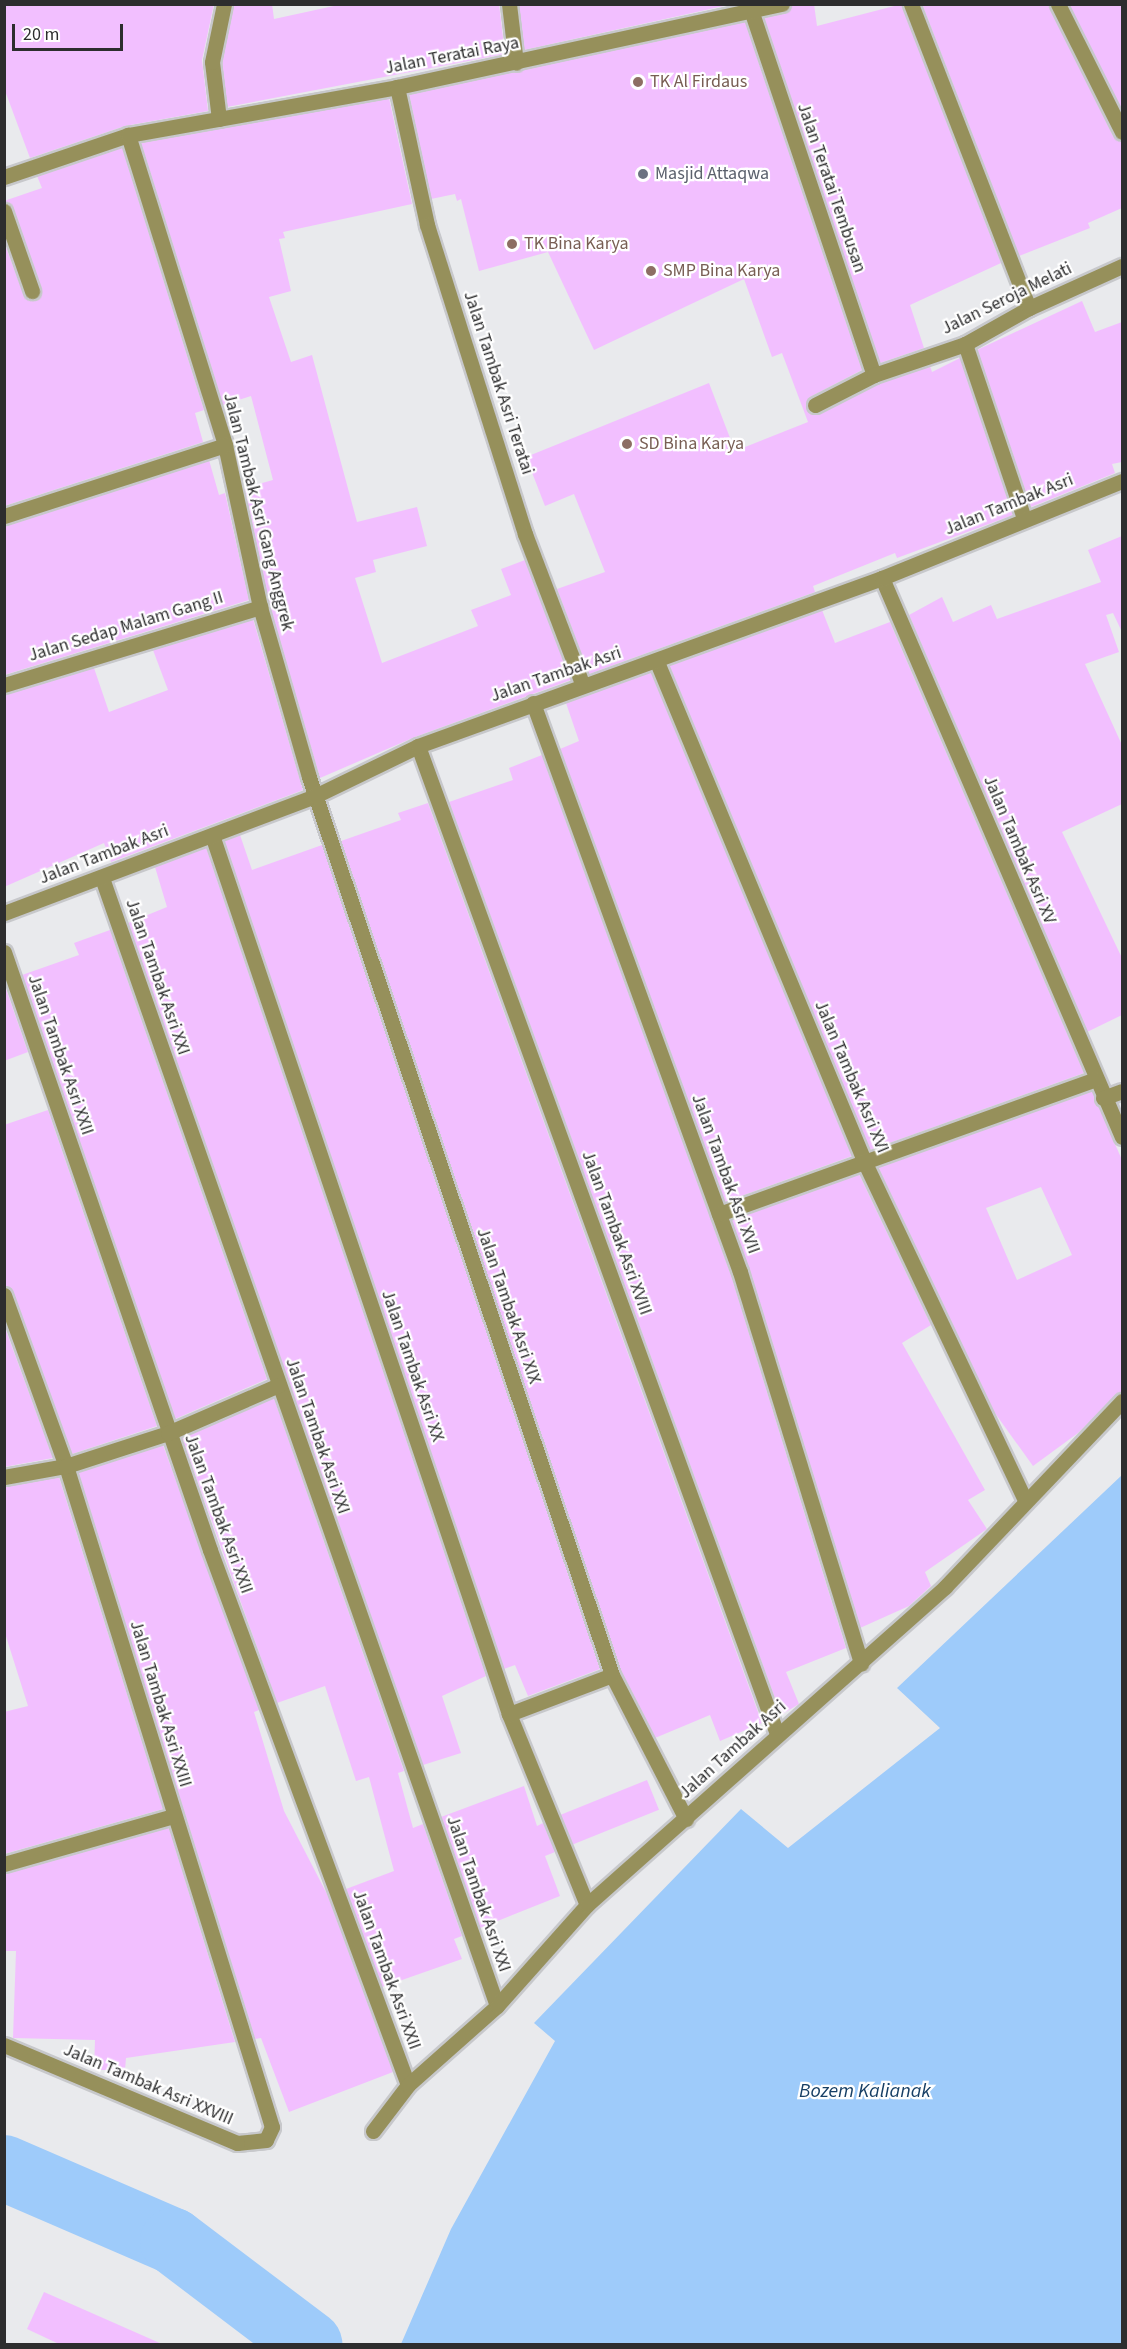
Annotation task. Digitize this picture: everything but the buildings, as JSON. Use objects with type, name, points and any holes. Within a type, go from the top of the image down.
[{"type":"street","points":[[219,119],[212,62],[225,4]]},
{"type":"street","points":[[509,4],[516,63]]},
{"type":"street","name":"Jalan Teratai Raya","points":[[4,177],[128,135],[397,87],[752,13],[782,4]]},
{"type":"street","points":[[911,4],[1029,308]]},
{"type":"street","points":[[1058,4],[1122,132]]},
{"type":"street","name":"Jalan Teratai Tembusan","points":[[752,13],[874,375]]},
{"type":"street","name":"Jalan Tambak Asri Teratai","points":[[397,87],[427,225],[525,534],[582,683]]},
{"type":"street","name":"Jalan Tambak Asri Gang Anggrek","points":[[128,135],[225,445],[260,607],[315,796]]},
{"type":"street","points":[[4,211],[32,291]]},
{"type":"street","name":"Jalan Seroja Melati","points":[[815,405],[874,375],[964,344],[1029,308],[1122,266]]},
{"type":"street","points":[[964,344],[1024,518]]},
{"type":"street","points":[[4,516],[225,445]]},
{"type":"street","name":"Jalan Tambak Asri","points":[[4,913],[315,796],[418,746],[582,683],[657,662],[882,578],[1024,518],[1122,481]]},
{"type":"street","name":"Jalan Tambak Asri XV","points":[[882,578],[1103,1098],[1122,1137]]},
{"type":"street","name":"Jalan Sedap Malam Gang II","points":[[4,685],[260,607]]},
{"type":"street","name":"Jalan Tambak Asri XVI","points":[[657,662],[865,1163],[1025,1500]]},
{"type":"street","name":"Jalan Tambak Asri XVII","points":[[533,703],[719,1214],[834,1564],[861,1664]]},
{"type":"street","name":"Jalan Tambak Asri XVIII","points":[[418,746],[777,1734]]},
{"type":"street","name":"Jalan Tambak Asri XIX","points":[[315,796],[612,1675],[686,1819]]},
{"type":"street","name":"Jalan Tambak Asri XX","points":[[212,835],[509,1714],[586,1905]]},
{"type":"street","name":"Jalan Tambak Asri XXI","points":[[102,878],[497,2006]]},
{"type":"street","name":"Jalan Tambak Asri XXII","points":[[4,952],[168,1433],[408,2085]]},
{"type":"street","points":[[719,1214],[1096,1078]]},
{"type":"street","points":[[1103,1098],[1122,1090]]},
{"type":"street","name":"Jalan Tambak Asri XXIII","points":[[4,1295],[66,1466],[272,2127]]},
{"type":"street","points":[[4,1477],[66,1466],[168,1433],[279,1385]]},
{"type":"street","name":"Jalan Tambak Asri","points":[[373,2131],[408,2085],[497,2006],[586,1905],[686,1819],[777,1734],[861,1664],[945,1587],[1025,1500],[1122,1401]]},
{"type":"street","points":[[509,1714],[612,1675]]},
{"type":"street","points":[[4,1864],[174,1816]]},
{"type":"street","name":"Jalan Tambak Asri XXVIII","points":[[4,2045],[237,2143],[266,2140],[272,2127]]},
{"type":"water","name":"Bozem Kalianak","points":[[1122,1475],[1122,2344],[401,2344],[451,2229],[555,2041],[534,2023],[741,1809],[788,1848],[940,1728],[897,1688]]},
{"type":"waterway","points":[[4,2168],[173,2241],[309,2344]]},
{"type":"place","name":"TK Al Firdaus","points":[[638,82]]},
{"type":"place","name":"Masjid Attaqwa","points":[[643,174]]},
{"type":"place","name":"TK Bina Karya","points":[[512,244]]},
{"type":"place","name":"SMP Bina Karya","points":[[651,271]]},
{"type":"place","name":"SD Bina Karya","points":[[627,444]]}]
